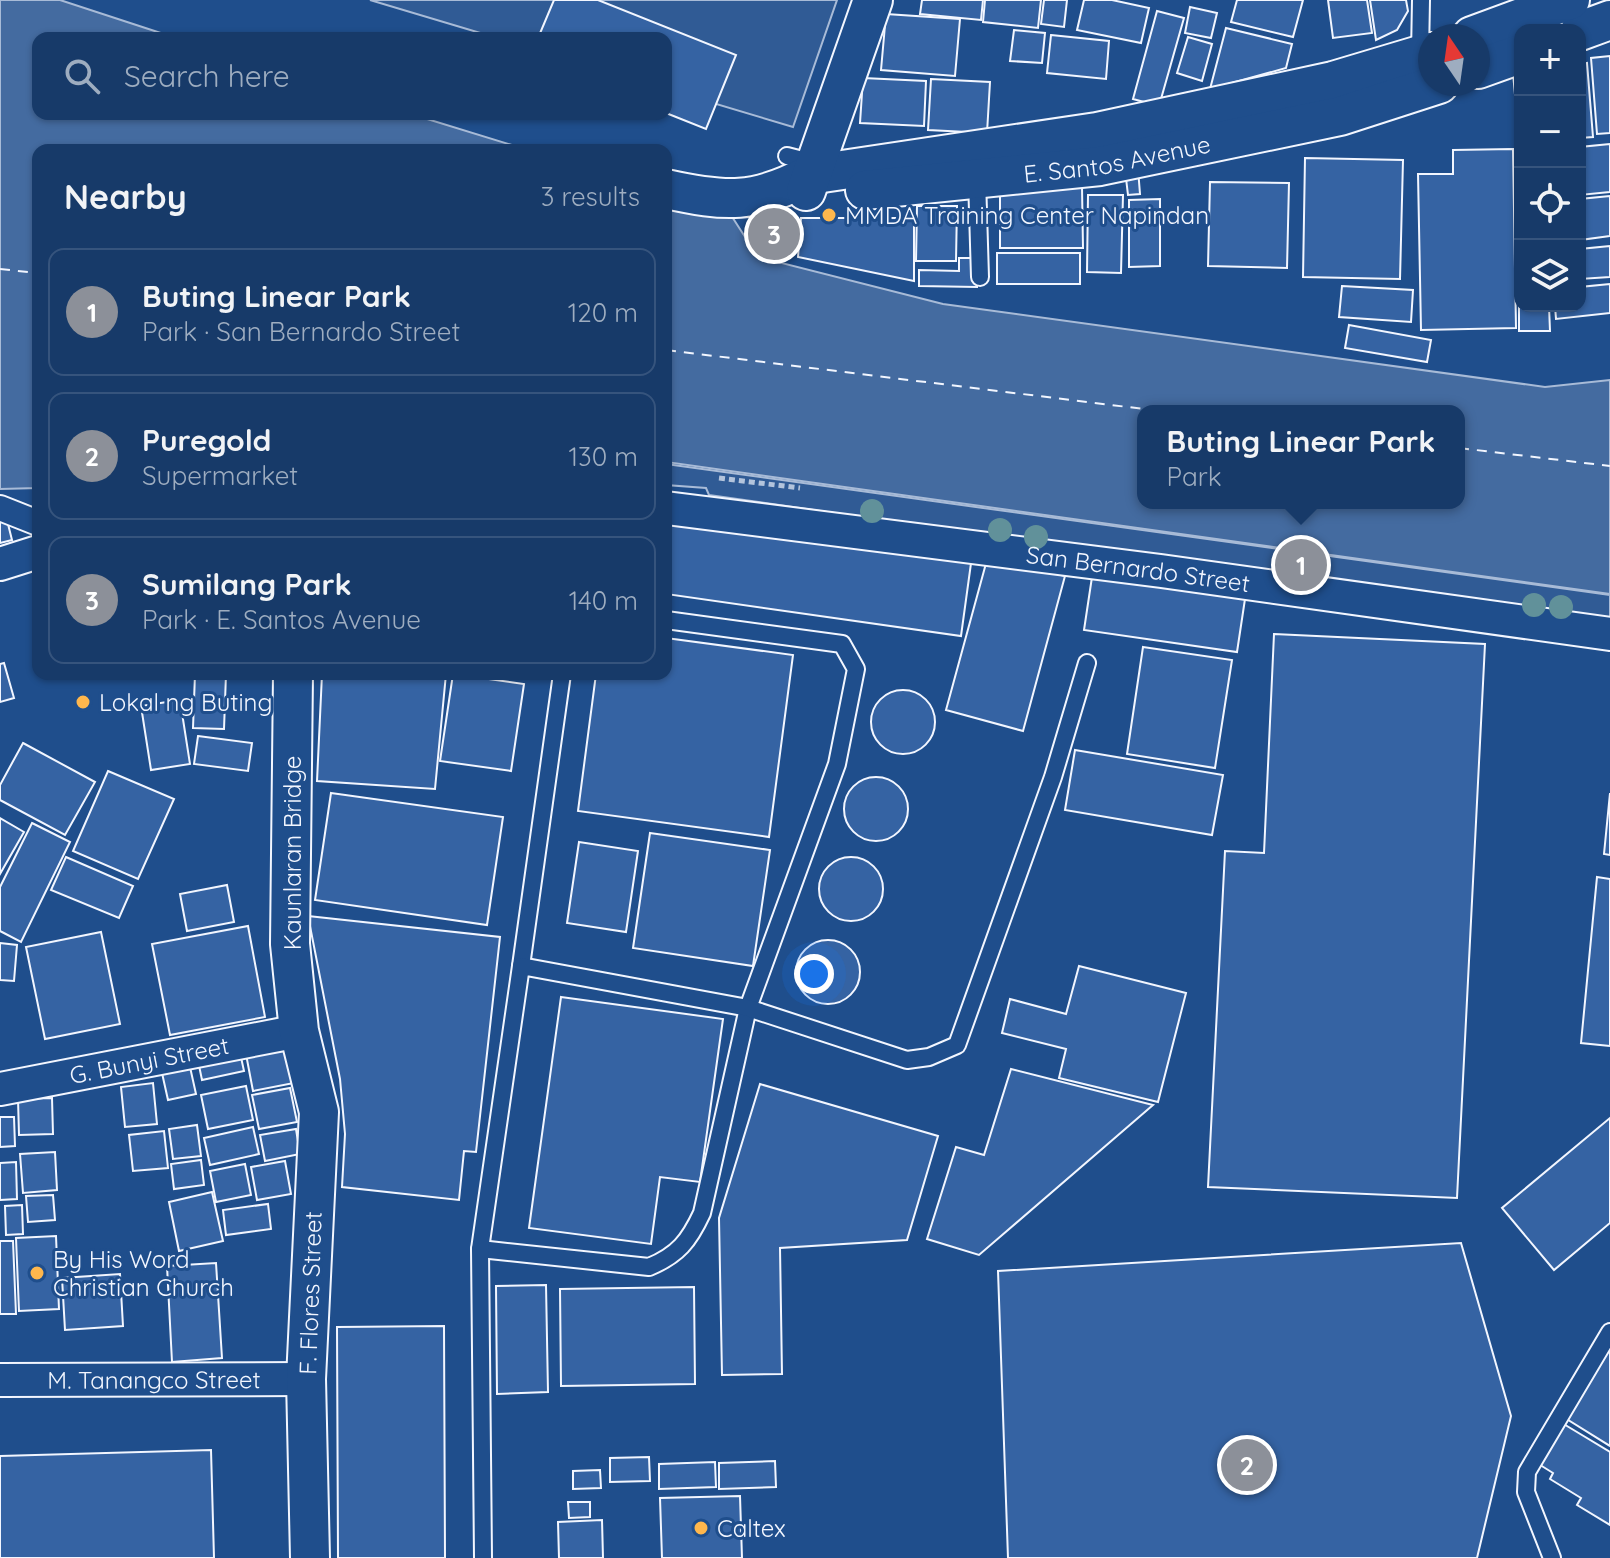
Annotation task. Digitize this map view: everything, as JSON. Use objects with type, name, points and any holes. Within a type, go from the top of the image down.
[{"type":"street","points":[[801,174],[873,0]]},
{"type":"street","points":[[1490,29],[1570,0]]},
{"type":"street","points":[[1586,29],[1610,20]]},
{"type":"street","points":[[1490,65],[1514,56]]},
{"type":"street","name":"E. Santos Avenue","points":[[672,190],[727,199],[750,199],[801,174],[1097,132],[1333,81],[1418,72]]},
{"type":"street","name":"E. Santos Avenue","points":[[801,174],[867,190],[1100,166],[1340,116],[1418,76]]},
{"type":"street","points":[[0,508],[32,521]]},
{"type":"street","name":"San Bernardo Street","points":[[672,509],[1161,571],[1610,634]]},
{"type":"street","points":[[0,564],[32,554]]},
{"type":"street","name":"Kaunlaran Bridge","points":[[293,680],[290,944],[299,1031]]},
{"type":"street","name":"G. Bunyi Street","points":[[0,1089],[299,1031]]},
{"type":"street","name":"F. Flores Street","points":[[299,1031],[319,1112],[306,1379],[310,1558]]},
{"type":"street","name":"M. Tanangco Street","points":[[0,1380],[306,1379]]},
{"type":"lane","points":[[1421,0],[1423,24]]},
{"type":"lane","points":[[977,179],[980,277]]},
{"type":"lane","points":[[480,1249],[649,1267],[671,1258],[689,1241],[702,1213],[748,1008],[837,764],[856,669],[842,644],[672,621]]},
{"type":"lane","points":[[521,966],[748,1008],[907,1060],[929,1057],[957,1045],[1053,777],[1087,663]]},
{"type":"lane","points":[[483,1558],[480,1249],[561,680]]},
{"type":"lane","points":[[1552,1558],[1526,1492],[1527,1472],[1610,1332]]},
{"type":"shaded area","points":[[0,0],[60,0],[158,32],[32,32],[32,120],[430,120],[508,144],[32,144],[32,488],[0,489]]},
{"type":"shaded area","points":[[370,0],[837,0],[793,127],[672,91],[672,32],[477,32]]},
{"type":"shaded area","points":[[672,195],[729,212],[758,257],[943,304],[1545,387],[1610,380],[1610,594],[672,463]]},
{"type":"shaded area","points":[[672,465],[1610,595],[1610,624],[709,495],[706,488],[672,485]]},
{"type":"building","points":[[554,0],[598,0],[736,55],[706,129],[672,115],[672,32],[541,32]]},
{"type":"building","points":[[922,0],[983,0],[981,20],[920,14]]},
{"type":"building","points":[[985,0],[1041,0],[1038,28],[983,22]]},
{"type":"building","points":[[1044,0],[1067,0],[1064,27],[1041,24]]},
{"type":"building","points":[[1084,0],[1112,0],[1149,8],[1141,43],[1077,30]]},
{"type":"building","points":[[1237,0],[1303,0],[1293,37],[1231,22]]},
{"type":"building","points":[[1328,0],[1367,0],[1372,33],[1333,38]]},
{"type":"building","points":[[1370,0],[1406,0],[1408,11],[1397,30],[1376,40]]},
{"type":"building","points":[[1190,7],[1217,13],[1211,38],[1185,33]]},
{"type":"building","points":[[1157,11],[1184,18],[1159,106],[1133,99]]},
{"type":"building","points":[[886,14],[960,19],[955,76],[881,70]]},
{"type":"building","points":[[1226,28],[1292,44],[1286,68],[1210,89]]},
{"type":"building","points":[[1014,30],[1045,33],[1042,63],[1010,61]]},
{"type":"building","points":[[1051,35],[1109,41],[1106,79],[1047,73]]},
{"type":"building","points":[[1188,37],[1212,44],[1202,81],[1177,73]]},
{"type":"building","points":[[1610,56],[1610,133],[1597,134],[1591,58]]},
{"type":"building","points":[[1586,63],[1593,137],[1586,138],[1586,96]]},
{"type":"building","points":[[863,78],[926,81],[924,126],[860,123]]},
{"type":"building","points":[[931,79],[990,82],[987,133],[928,130]]},
{"type":"building","points":[[1610,144],[1610,192],[1586,194],[1586,146]]},
{"type":"building","points":[[1513,149],[1516,328],[1421,330],[1418,174],[1453,174],[1453,150]]},
{"type":"building","points":[[1305,158],[1403,160],[1400,279],[1303,277]]},
{"type":"building","points":[[1138,169],[1140,194],[1128,195],[1125,170]]},
{"type":"building","points":[[1210,182],[1289,183],[1287,268],[1208,266]]},
{"type":"building","points":[[1000,187],[1082,187],[1083,248],[1000,248]]},
{"type":"building","points":[[1088,195],[1123,195],[1121,273],[1087,272]]},
{"type":"building","points":[[1610,196],[1610,236],[1586,239],[1586,198]]},
{"type":"building","points":[[1160,199],[1160,266],[1129,267],[1129,200]]},
{"type":"building","points":[[917,206],[957,206],[956,261],[916,261]]},
{"type":"building","points":[[801,218],[914,218],[914,281],[798,257]]},
{"type":"building","points":[[1610,246],[1610,277],[1586,279],[1586,248]]},
{"type":"building","points":[[997,253],[1080,253],[1080,284],[997,284]]},
{"type":"building","points":[[959,258],[977,258],[977,287],[919,286],[919,270],[959,271]]},
{"type":"building","points":[[1610,284],[1610,313],[1556,319],[1555,312],[1586,312],[1586,286]]},
{"type":"building","points":[[1342,286],[1413,290],[1411,322],[1339,317]]},
{"type":"building","points":[[1519,312],[1549,312],[1550,331],[1519,331]]},
{"type":"building","points":[[1349,325],[1431,340],[1427,362],[1345,348]]},
{"type":"building","points":[[672,513],[972,556],[961,636],[672,595]]},
{"type":"building","points":[[6,516],[12,540],[0,543],[0,518]]},
{"type":"building","points":[[988,556],[1065,576],[1023,731],[946,710]]},
{"type":"building","points":[[1092,577],[1245,599],[1237,652],[1084,630]]},
{"type":"building","points":[[1274,634],[1485,644],[1457,1198],[1208,1187],[1225,851],[1264,853]]},
{"type":"building","points":[[672,639],[793,655],[769,837],[578,811],[595,680],[672,680]]},
{"type":"building","points":[[1143,647],[1232,660],[1215,768],[1127,754]]},
{"type":"building","points":[[4,663],[14,698],[0,702],[0,664]]},
{"type":"building","points":[[195,680],[226,680],[224,729],[193,728]]},
{"type":"building","points":[[322,680],[445,680],[435,789],[317,781]]},
{"type":"building","points":[[452,680],[496,680],[524,684],[511,771],[440,761]]},
{"type":"building","points":[[903,690],[915,692],[926,699],[933,710],[933,734],[926,745],[915,752],[903,754],[891,752],[880,745],[873,734],[871,722],[873,710],[880,699],[891,692]]},
{"type":"building","points":[[180,700],[190,764],[151,770],[141,706]]},
{"type":"building","points":[[198,736],[252,743],[248,771],[194,764]]},
{"type":"building","points":[[23,743],[95,782],[65,835],[0,800],[0,785]]},
{"type":"building","points":[[1075,750],[1223,775],[1212,835],[1065,810]]},
{"type":"building","points":[[108,771],[174,799],[138,879],[73,851]]},
{"type":"building","points":[[876,777],[888,779],[899,786],[906,797],[906,821],[899,832],[888,839],[876,841],[864,839],[853,832],[846,821],[844,809],[846,797],[853,786],[864,779]]},
{"type":"building","points":[[331,793],[503,817],[487,925],[315,900]]},
{"type":"building","points":[[1610,793],[1610,855],[1604,854]]},
{"type":"building","points":[[0,818],[24,832],[0,874]]},
{"type":"building","points":[[32,823],[70,842],[21,942],[0,931],[0,887]]},
{"type":"building","points":[[650,833],[770,850],[753,966],[633,948]]},
{"type":"building","points":[[579,842],[638,851],[626,932],[567,923]]},
{"type":"building","points":[[66,857],[133,886],[119,918],[51,890]]},
{"type":"building","points":[[851,857],[863,859],[874,866],[881,877],[881,901],[874,912],[863,919],[851,921],[839,919],[828,912],[821,901],[819,889],[821,877],[828,866],[839,859]]},
{"type":"building","points":[[1597,877],[1610,879],[1610,1046],[1581,1043]]},
{"type":"building","points":[[227,885],[234,922],[187,931],[180,894]]},
{"type":"building","points":[[308,916],[500,937],[476,1152],[464,1151],[459,1200],[342,1187],[345,1134],[340,1079]]},
{"type":"building","points":[[248,926],[265,1017],[170,1035],[152,944]]},
{"type":"building","points":[[101,932],[120,1024],[45,1039],[26,947]]},
{"type":"building","points":[[828,940],[840,942],[851,949],[858,960],[858,984],[851,995],[840,1002],[828,1004],[816,1002],[805,995],[798,984],[796,972],[798,960],[805,949],[816,942]]},
{"type":"building","points":[[0,943],[17,945],[14,981],[0,980]]},
{"type":"building","points":[[1079,966],[1186,993],[1158,1102],[1059,1078],[1066,1049],[1002,1033],[1010,999],[1066,1014]]},
{"type":"building","points":[[561,997],[723,1019],[700,1182],[660,1177],[651,1244],[529,1228]]},
{"type":"building","points":[[290,1040],[299,1082],[253,1091],[245,1049]]},
{"type":"building","points":[[239,1048],[244,1071],[202,1080],[197,1056]]},
{"type":"building","points":[[188,1058],[196,1094],[168,1100],[160,1064]]},
{"type":"building","points":[[1011,1069],[1153,1105],[979,1255],[927,1239],[956,1147],[984,1155]]},
{"type":"building","points":[[153,1083],[157,1124],[125,1127],[121,1087]]},
{"type":"building","points":[[760,1084],[938,1136],[907,1240],[780,1248],[782,1374],[722,1375],[719,1218]]},
{"type":"building","points":[[246,1086],[253,1120],[208,1129],[201,1095]]},
{"type":"building","points":[[290,1088],[297,1122],[259,1129],[252,1095]]},
{"type":"building","points":[[52,1098],[53,1134],[19,1135],[18,1099]]},
{"type":"building","points":[[0,1117],[14,1117],[15,1146],[0,1147]]},
{"type":"building","points":[[1610,1118],[1610,1223],[1554,1270],[1502,1208]]},
{"type":"building","points":[[197,1125],[201,1156],[173,1159],[169,1129]]},
{"type":"building","points":[[253,1127],[259,1154],[210,1165],[204,1138]]},
{"type":"building","points":[[296,1129],[300,1154],[265,1161],[260,1135]]},
{"type":"building","points":[[164,1131],[168,1168],[133,1171],[129,1135]]},
{"type":"building","points":[[55,1152],[57,1190],[23,1193],[20,1154]]},
{"type":"building","points":[[201,1160],[204,1185],[174,1189],[171,1164]]},
{"type":"building","points":[[285,1161],[291,1194],[257,1200],[251,1167]]},
{"type":"building","points":[[16,1162],[17,1199],[0,1200],[0,1163]]},
{"type":"building","points":[[245,1164],[251,1195],[216,1202],[210,1171]]},
{"type":"building","points":[[212,1192],[223,1241],[179,1251],[169,1202]]},
{"type":"building","points":[[53,1195],[55,1220],[28,1222],[26,1196]]},
{"type":"building","points":[[268,1204],[271,1229],[226,1235],[223,1210]]},
{"type":"building","points":[[22,1205],[23,1234],[6,1235],[5,1206]]},
{"type":"building","name":"By His Word Christian Church","points":[[56,1236],[59,1309],[19,1311],[16,1238]]},
{"type":"building","points":[[0,1241],[13,1241],[16,1314],[0,1314]]},
{"type":"building","points":[[1461,1243],[1511,1416],[1477,1558],[1008,1558],[998,1271]]},
{"type":"building","points":[[216,1263],[222,1358],[172,1362],[167,1266]]},
{"type":"building","points":[[120,1274],[123,1326],[65,1330],[62,1278]]},
{"type":"building","points":[[546,1285],[548,1392],[497,1394],[496,1286]]},
{"type":"building","points":[[694,1287],[695,1384],[561,1386],[560,1289]]},
{"type":"building","points":[[444,1326],[445,1558],[338,1558],[337,1327]]},
{"type":"building","points":[[1610,1347],[1610,1446],[1565,1418]]},
{"type":"building","points":[[1562,1423],[1610,1452],[1610,1525],[1577,1505],[1581,1498],[1550,1479],[1553,1473],[1537,1463]]},
{"type":"building","points":[[211,1450],[214,1558],[0,1558],[0,1456]]},
{"type":"building","points":[[649,1457],[650,1481],[610,1482],[610,1458]]},
{"type":"building","points":[[775,1461],[776,1487],[719,1489],[719,1463]]},
{"type":"building","points":[[715,1462],[716,1487],[659,1489],[659,1464]]},
{"type":"building","points":[[600,1470],[601,1488],[573,1489],[573,1471]]},
{"type":"building","name":"Caltex","points":[[740,1496],[742,1558],[662,1558],[660,1498]]},
{"type":"building","points":[[568,1502],[590,1502],[590,1517],[569,1518]]},
{"type":"building","points":[[602,1520],[603,1558],[559,1558],[558,1522]]},
{"type":"ferry route","points":[[0,269],[32,272]]},
{"type":"ferry route","points":[[672,351],[1137,408]]},
{"type":"ferry route","points":[[1465,449],[1610,466]]},
{"type":"place","name":"MMDA Training Center Napindan","points":[[829,215]]},
{"type":"place","name":"Sumilang Park","points":[[774,234]]},
{"type":"place","name":"Buting Linear Park","points":[[1301,565]]},
{"type":"place","name":"Lokal ng Buting","points":[[83,702]]},
{"type":"place","name":"By His Word Christian Church","points":[[37,1273]]},
{"type":"place","name":"Puregold","points":[[1247,1465]]},
{"type":"place","name":"Caltex","points":[[701,1528]]}]
